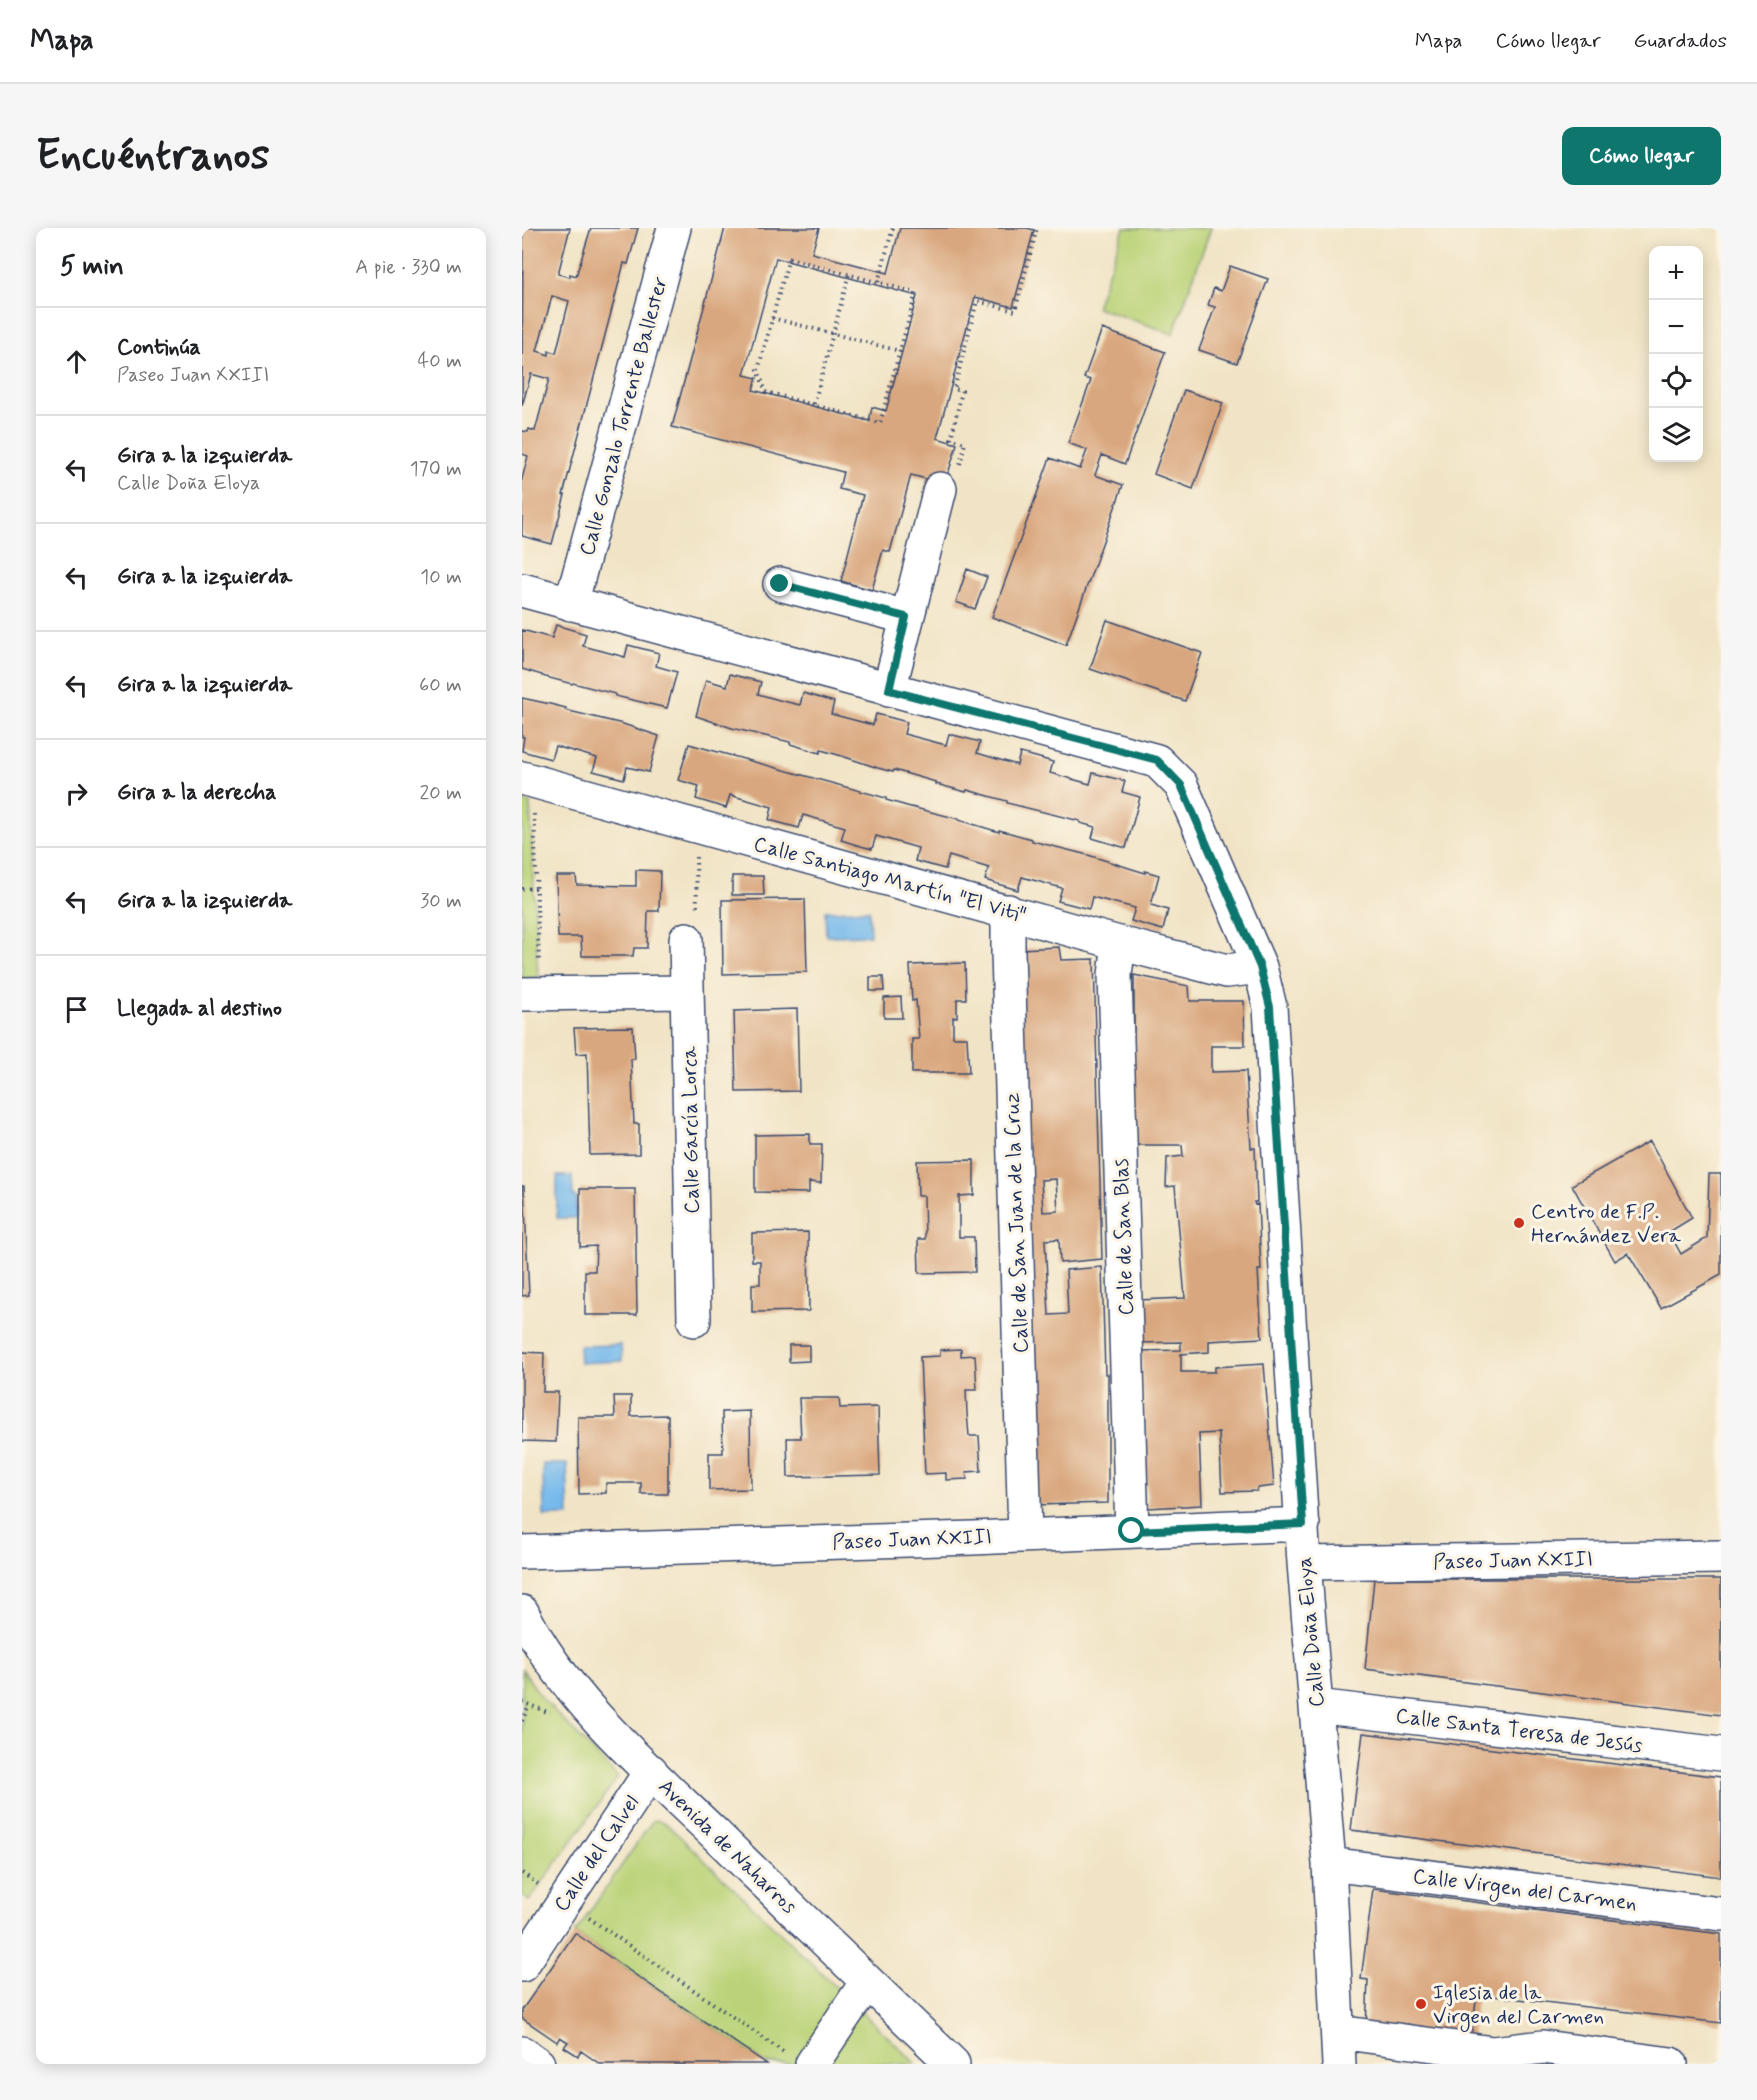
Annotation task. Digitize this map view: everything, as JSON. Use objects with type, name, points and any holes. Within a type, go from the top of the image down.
[{"type":"street","name":"Calle Gonzalo Torrente Ballester","points":[[571,604],[674,228]]},
{"type":"street","points":[[522,590],[889,690],[940,489]]},
{"type":"street","points":[[780,584],[906,617]]},
{"type":"street","name":"Calle Doña Eloya","points":[[889,690],[1157,760],[1181,785],[1260,967],[1270,1007],[1304,1563],[1329,1864],[1338,2048]]},
{"type":"street","name":"Calle Santiago Martín \"El Viti\"","points":[[529,780],[1227,971],[1260,967]]},
{"type":"street","name":"Calle de San Juan de la Cruz","points":[[1008,911],[1025,1535]]},
{"type":"street","name":"Calle García Lorca","points":[[686,939],[694,1320]]},
{"type":"street","name":"Calle de San Blas","points":[[1119,943],[1115,975],[1132,1531]]},
{"type":"street","points":[[531,994],[687,992]]},
{"type":"street","name":"Paseo Juan XXIII","points":[[522,1552],[1303,1524]]},
{"type":"street","name":"Paseo Juan XXIII","points":[[1304,1563],[1721,1557]]},
{"type":"street","name":"Avenida de Naharros","points":[[522,1612],[568,1683],[605,1724],[953,2064]]},
{"type":"street","name":"Calle Santa Teresa de Jesús","points":[[1316,1706],[1721,1754]]},
{"type":"street","name":"Calle del Calvel","points":[[522,1965],[651,1771]]},
{"type":"street","name":"Calle Virgen del Carmen","points":[[1329,1864],[1721,1914]]},
{"type":"street","points":[[801,2061],[867,1982]]},
{"type":"street","points":[[1338,2048],[1493,2053],[1543,2048],[1671,2064]]},
{"type":"street","points":[[522,2053],[538,2064]]},
{"type":"path","points":[[878,282],[893,228]]},
{"type":"path","points":[[940,489],[952,493],[965,443],[951,439],[962,391],[954,389],[977,301],[1015,311],[1037,228]]},
{"type":"path","points":[[789,258],[878,282],[916,293],[880,423],[766,392],[758,370],[789,258]]},
{"type":"path","points":[[814,405],[849,274]]},
{"type":"path","points":[[772,318],[900,351]]},
{"type":"path","points":[[529,780],[533,799],[536,888],[531,994]]},
{"type":"path","points":[[686,939],[698,924],[695,844],[699,827]]},
{"type":"path","points":[[522,889],[536,888]]},
{"type":"path","points":[[522,1702],[555,1714]]},
{"type":"path","points":[[522,1721],[530,1705]]},
{"type":"path","points":[[522,1873],[801,2061]]},
{"type":"green space","points":[[1124,228],[1211,228],[1173,334],[1096,307]]},
{"type":"green space","points":[[522,801],[530,803],[538,978],[522,978]]},
{"type":"green space","points":[[522,1669],[541,1697],[618,1777],[529,1901],[522,1896]]},
{"type":"green space","points":[[653,1820],[661,1821],[669,1826],[916,2064],[767,2064],[575,1933]]},
{"type":"water","points":[[869,910],[870,935],[826,936],[825,911]]},
{"type":"water","points":[[557,1176],[572,1176],[573,1196],[576,1197],[576,1218],[557,1218]]},
{"type":"water","points":[[621,1345],[622,1361],[580,1363],[579,1346]]},
{"type":"water","points":[[543,1464],[567,1464],[569,1516],[544,1516]]},
{"type":"building","points":[[523,228],[570,228],[558,274],[570,277],[570,274],[576,276],[591,228],[638,228],[628,264],[624,263],[552,544],[522,536],[522,479],[528,456],[522,454],[522,431],[528,432],[529,429],[535,431],[549,379],[531,374],[522,406]],"holes":[[[552,296],[569,301],[556,353],[549,351],[549,355],[537,351]]]},
{"type":"building","points":[[725,228],[819,228],[812,253],[888,273],[900,228],[1027,228],[1034,230],[1013,307],[975,297],[937,438],[957,444],[945,484],[911,475],[890,552],[883,550],[872,590],[841,581],[863,495],[839,489],[843,472],[672,427]],"holes":[[[776,258],[917,296],[886,411],[872,407],[869,421],[753,390],[757,378],[744,375]]]},
{"type":"building","points":[[1230,266],[1268,279],[1237,363],[1199,350],[1215,307],[1208,305],[1214,288],[1221,291]]},
{"type":"building","points":[[1102,329],[1165,352],[1125,464],[1102,455],[1095,475],[1123,485],[1066,645],[992,617],[1050,458],[1080,469],[1087,450],[1068,443],[1091,380],[1084,378]]},
{"type":"building","points":[[1184,390],[1223,403],[1193,489],[1154,474]]},
{"type":"building","points":[[967,569],[987,577],[975,609],[956,602]]},
{"type":"building","points":[[1107,620],[1202,653],[1185,701],[1090,669]]},
{"type":"building","points":[[556,625],[586,634],[583,646],[625,657],[628,645],[659,653],[656,666],[677,672],[667,708],[615,696],[615,694],[522,669],[522,630],[552,638]]},
{"type":"building","points":[[730,674],[761,682],[758,694],[779,700],[800,705],[803,693],[834,702],[831,714],[873,725],[876,714],[907,722],[904,734],[946,745],[949,734],[980,742],[977,753],[1017,765],[1020,753],[1053,762],[1050,773],[1090,784],[1093,773],[1125,781],[1122,792],[1140,797],[1126,848],[1092,838],[1095,827],[1080,823],[1080,821],[1007,803],[1007,801],[967,790],[966,792],[936,784],[936,782],[894,770],[893,772],[878,768],[821,750],[820,753],[790,744],[790,742],[732,728],[696,716],[706,680],[727,686]]},
{"type":"building","points":[[522,698],[566,708],[565,710],[623,724],[659,736],[649,772],[627,767],[624,779],[593,771],[597,758],[555,746],[551,759],[522,751],[524,737],[522,737]]},
{"type":"building","points":[[689,744],[886,798],[886,800],[999,832],[999,830],[1032,839],[1032,841],[1145,873],[1145,871],[1159,875],[1151,905],[1168,910],[1163,930],[1131,921],[1135,908],[1092,897],[1089,909],[1058,901],[1062,888],[1022,877],[1018,890],[985,880],[989,868],[949,856],[945,869],[915,861],[918,848],[876,836],[872,849],[857,845],[841,840],[845,827],[803,815],[799,828],[769,820],[772,807],[730,795],[726,808],[696,799],[699,786],[678,780]]},
{"type":"building","points":[[636,870],[660,871],[659,911],[648,911],[647,948],[634,948],[633,956],[582,956],[581,937],[558,937],[556,876],[576,876],[577,885],[636,886]]},
{"type":"building","points":[[732,876],[763,876],[764,895],[732,895]]},
{"type":"building","points":[[805,899],[807,972],[723,974],[722,900]]},
{"type":"building","points":[[1059,947],[1061,960],[1094,959],[1102,1259],[1060,1263],[1059,1239],[1045,1240],[1049,1315],[1068,1314],[1066,1270],[1102,1267],[1105,1374],[1108,1374],[1108,1503],[1037,1505],[1020,949]],"holes":[[[1056,1179],[1058,1211],[1043,1212],[1041,1180]]]},
{"type":"building","points":[[965,963],[966,999],[957,999],[957,1017],[953,1017],[953,1037],[967,1037],[969,1073],[912,1073],[912,1039],[919,1039],[916,1000],[912,1001],[910,965]]},
{"type":"building","points":[[1134,975],[1189,986],[1190,1001],[1244,1001],[1245,1046],[1211,1046],[1211,1072],[1246,1071],[1251,1148],[1255,1148],[1257,1202],[1254,1202],[1255,1205],[1258,1204],[1261,1270],[1258,1270],[1262,1338],[1209,1341],[1209,1352],[1181,1354],[1181,1372],[1215,1372],[1215,1367],[1264,1364],[1274,1486],[1258,1488],[1257,1491],[1222,1492],[1219,1433],[1199,1434],[1202,1505],[1148,1508],[1141,1351],[1181,1350],[1181,1342],[1140,1343],[1138,1300],[1185,1298],[1175,1186],[1166,1187],[1167,1158],[1183,1156],[1182,1145],[1134,1145]]},
{"type":"building","points":[[870,977],[883,977],[884,991],[870,991]]},
{"type":"building","points":[[901,997],[902,1018],[884,1018],[884,998]]},
{"type":"building","points":[[797,1009],[799,1091],[736,1092],[734,1011]]},
{"type":"building","points":[[633,1027],[635,1059],[631,1059],[634,1124],[639,1124],[639,1154],[590,1155],[587,1053],[576,1054],[574,1028]]},
{"type":"building","points":[[810,1134],[810,1144],[822,1144],[821,1183],[809,1182],[809,1193],[755,1192],[755,1135]]},
{"type":"building","points":[[1650,1141],[1692,1218],[1669,1232],[1681,1254],[1707,1238],[1709,1174],[1721,1174],[1721,1275],[1661,1308],[1628,1253],[1615,1261],[1572,1185]]},
{"type":"building","points":[[974,1160],[974,1195],[959,1196],[959,1237],[974,1237],[975,1272],[919,1273],[918,1239],[925,1239],[924,1196],[918,1196],[917,1161]]},
{"type":"building","points":[[522,1186],[524,1186],[529,1295],[522,1296]]},
{"type":"building","points":[[580,1189],[635,1189],[637,1315],[585,1315],[585,1271],[595,1271],[596,1246],[580,1247]]},
{"type":"building","points":[[808,1232],[809,1311],[752,1312],[752,1284],[760,1284],[760,1261],[752,1261],[752,1233]]},
{"type":"building","points":[[789,1345],[809,1345],[809,1361],[789,1362]]},
{"type":"building","points":[[961,1349],[961,1356],[975,1355],[977,1390],[966,1390],[967,1413],[969,1436],[979,1436],[981,1471],[966,1472],[967,1479],[946,1480],[946,1473],[925,1474],[920,1357],[940,1356],[940,1350]]},
{"type":"building","points":[[522,1352],[544,1353],[543,1392],[558,1392],[556,1442],[522,1441]]},
{"type":"building","points":[[614,1396],[631,1396],[631,1416],[668,1415],[668,1494],[641,1494],[641,1483],[606,1483],[606,1493],[579,1494],[578,1417],[615,1417]]},
{"type":"building","points":[[799,1398],[839,1398],[840,1408],[878,1407],[880,1475],[788,1477],[787,1438],[801,1438]]},
{"type":"building","points":[[750,1411],[751,1489],[709,1490],[709,1453],[723,1453],[722,1412]]},
{"type":"building","points":[[1374,1579],[1721,1579],[1721,1715],[1365,1669]]},
{"type":"building","points":[[1363,1733],[1721,1777],[1721,1877],[1351,1830]]},
{"type":"building","points":[[1373,1889],[1721,1934],[1721,2023],[1477,1994],[1471,2038],[1366,2028],[1368,1980],[1361,1979]]},
{"type":"building","points":[[575,1933],[767,2064],[600,2064],[581,2051],[578,2056],[564,2047],[568,2042],[560,2037],[557,2042],[522,2018],[522,2010]]},
{"type":"place","name":"Centro de F.P. Hernández Vera","points":[[1519,1223]]},
{"type":"place","name":"Iglesia de la Virgen del Carmen","points":[[1421,2004]]},
{"type":"route","points":[[780,584],[906,617],[889,690],[1157,760],[1181,785],[1260,967],[1270,1007],[1303,1524],[1132,1531]]}]
